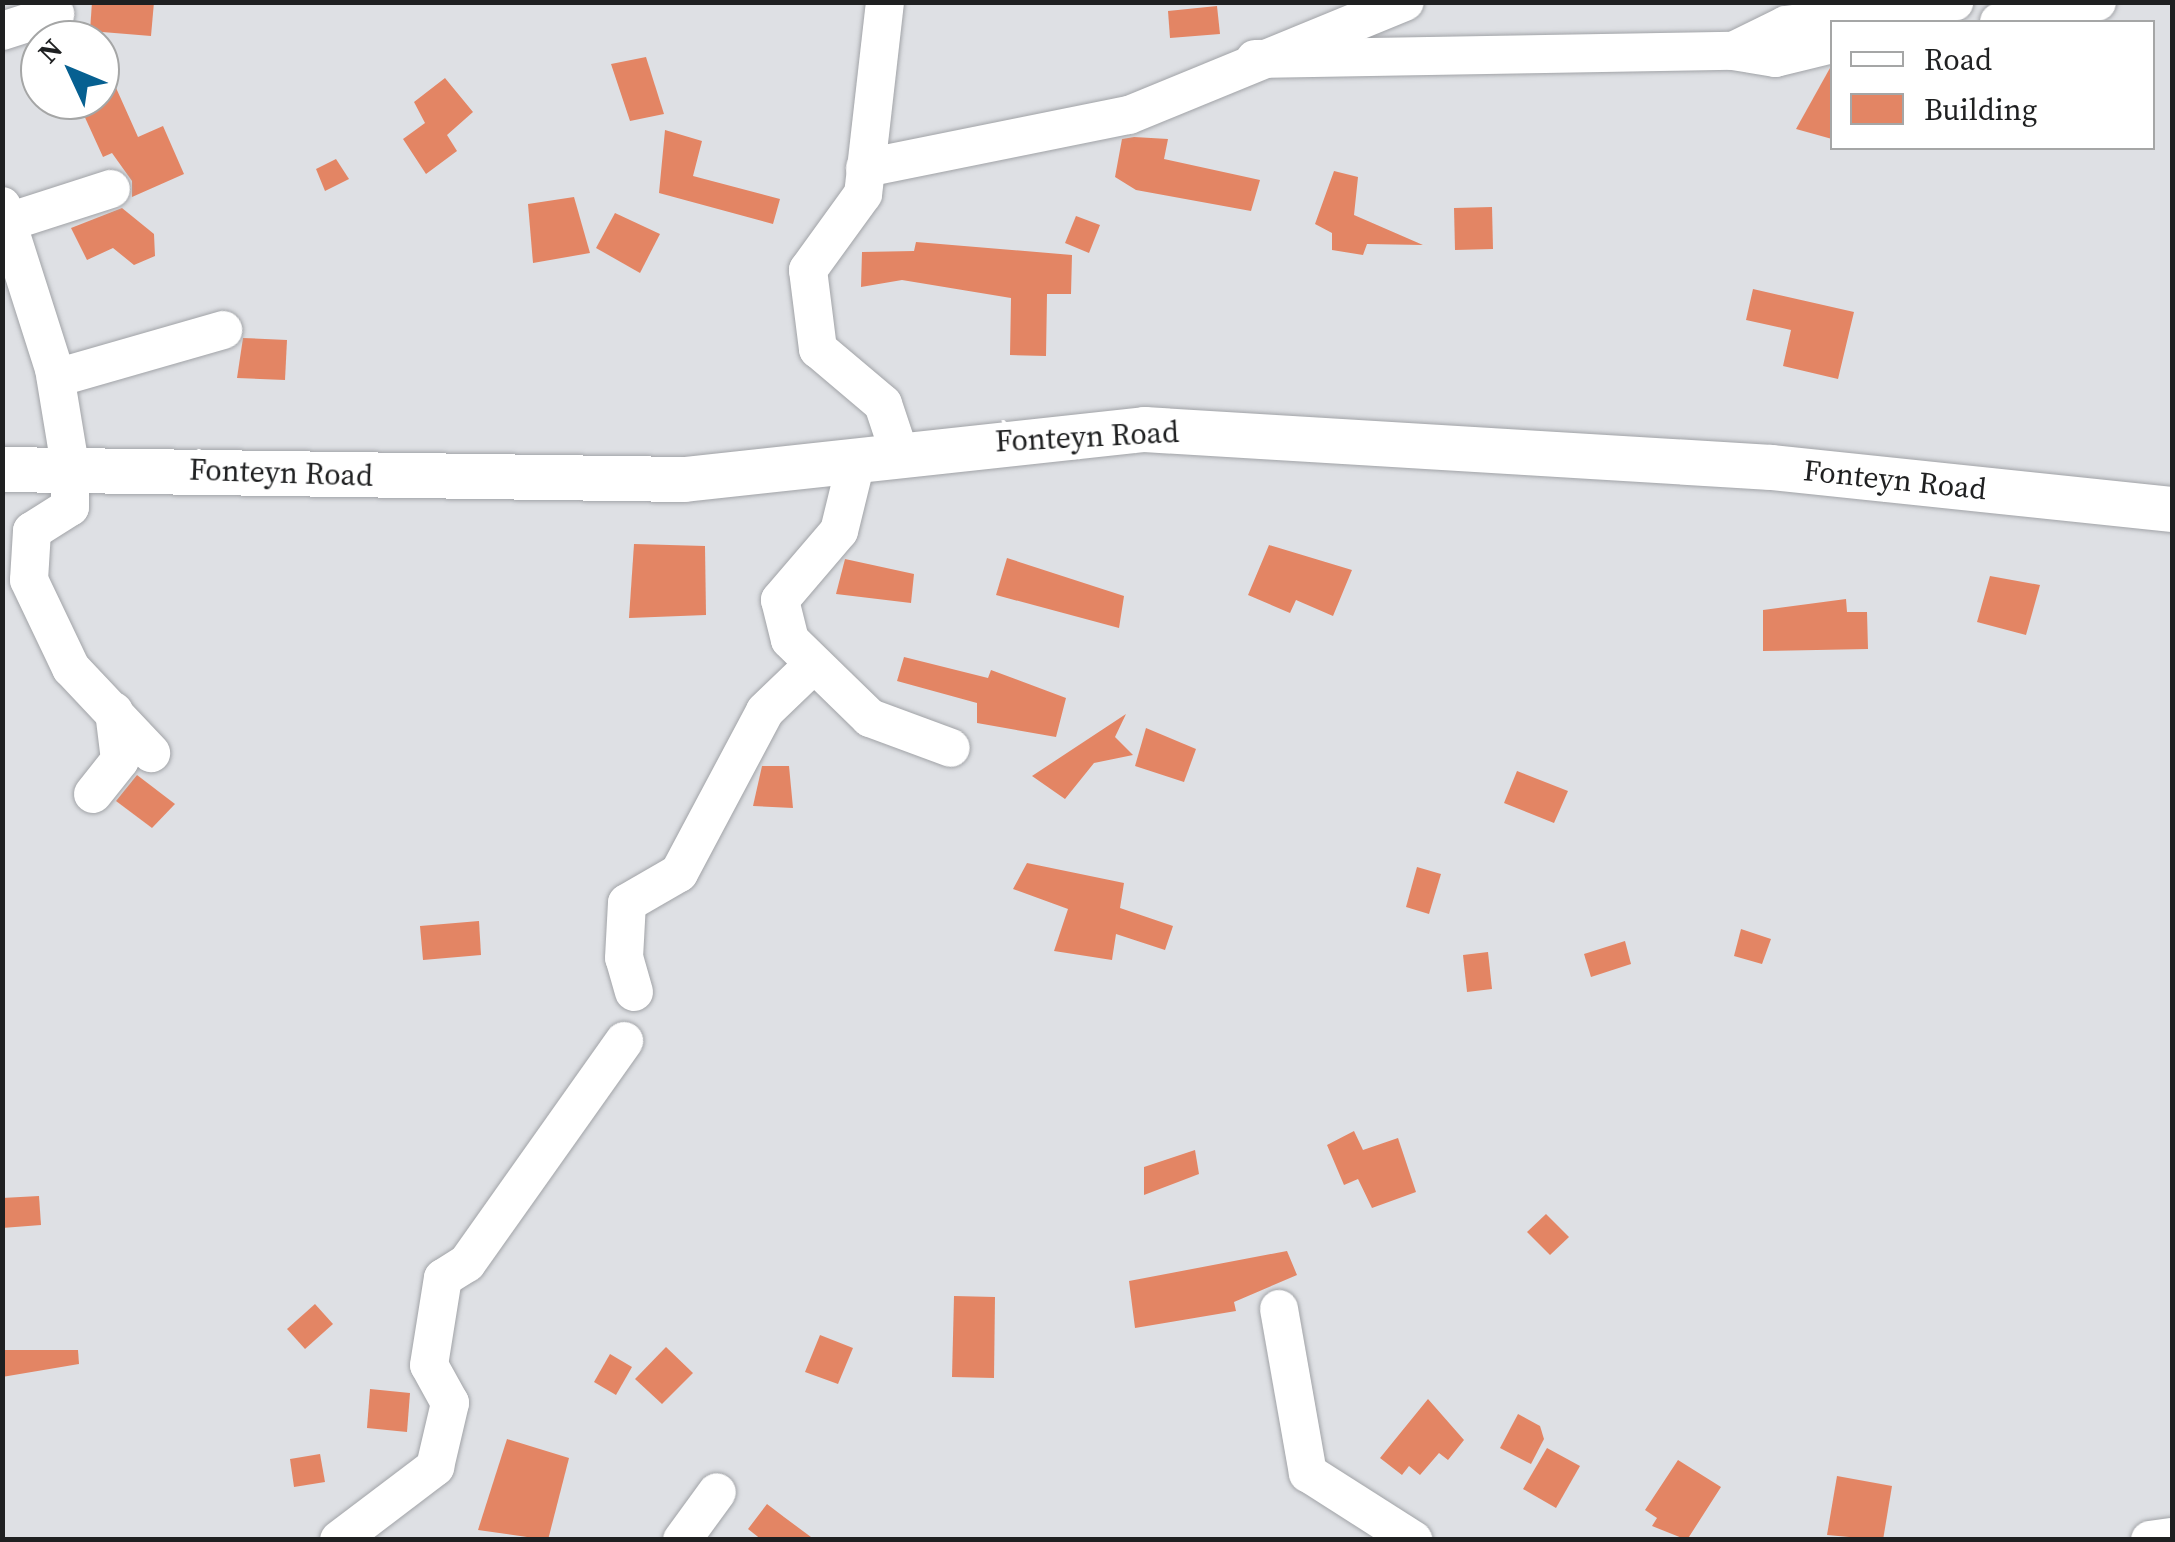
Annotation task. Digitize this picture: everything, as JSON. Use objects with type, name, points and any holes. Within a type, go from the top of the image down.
[{"type":"street","points":[[884,2],[863,194],[808,270],[818,349],[883,404],[877,456],[839,531],[780,600],[790,640],[870,718],[951,748]]},
{"type":"street","points":[[865,168],[1129,116],[1256,59],[1405,2]]},
{"type":"street","points":[[1733,51],[1786,25],[1954,2]]},
{"type":"street","points":[[2009,20],[2097,2]]},
{"type":"street","points":[[2,31],[55,14]]},
{"type":"street","points":[[1256,59],[1733,51],[1774,58],[1830,44]]},
{"type":"street","points":[[111,189],[5,214],[56,378],[70,466],[70,508],[32,531],[29,580],[70,668],[151,753]]},
{"type":"street","points":[[56,378],[222,330]]},
{"type":"street","name":"Fonteyn Road","points":[[2,469],[70,466],[524,481],[877,456],[1144,429],[1771,467],[2172,509]]},
{"type":"street","points":[[634,992],[624,958],[627,903],[679,873],[765,710],[813,665]]},
{"type":"street","points":[[93,794],[120,760],[114,712]]},
{"type":"street","points":[[339,1540],[435,1467],[450,1403],[429,1365],[443,1278],[467,1263],[624,1041]]},
{"type":"street","points":[[1279,1309],[1308,1473],[1413,1540]]},
{"type":"street","points":[[682,1540],[717,1492]]},
{"type":"street","points":[[2150,1540],[2172,1537]]},
{"type":"building","points":[[92,2],[154,2],[151,36],[120,33],[120,20],[91,20]]},
{"type":"building","points":[[1217,6],[1220,34],[1170,38],[1168,11]]},
{"type":"building","points":[[646,57],[664,114],[630,121],[611,64]]},
{"type":"building","points":[[1830,68],[1830,138],[1796,129]]},
{"type":"building","points":[[445,78],[473,112],[447,135],[457,151],[426,174],[403,139],[425,123],[414,102]]},
{"type":"building","points":[[120,97],[138,137],[163,126],[184,174],[132,197],[132,181],[112,153],[103,157],[86,120],[120,120]]},
{"type":"building","points":[[665,130],[702,141],[693,176],[780,199],[773,224],[659,193]]},
{"type":"building","points":[[1122,139],[1168,139],[1164,159],[1260,180],[1251,211],[1136,190],[1115,177]]},
{"type":"building","points":[[336,159],[349,179],[325,191],[316,169]]},
{"type":"building","points":[[1334,171],[1358,177],[1354,215],[1423,245],[1367,244],[1363,255],[1332,250],[1332,233],[1315,224]]},
{"type":"building","points":[[574,197],[590,253],[533,263],[528,204]]},
{"type":"building","points":[[1492,207],[1493,249],[1455,250],[1454,208]]},
{"type":"building","points":[[122,208],[154,234],[155,256],[134,265],[113,248],[87,260],[71,228]]},
{"type":"building","points":[[615,213],[660,234],[640,273],[596,248]]},
{"type":"building","points":[[1076,216],[1100,225],[1089,253],[1065,243]]},
{"type":"building","points":[[916,242],[1072,255],[1071,294],[1047,294],[1046,356],[1010,355],[1011,298],[902,280],[861,287],[862,252],[914,251]]},
{"type":"building","points":[[1753,289],[1854,312],[1838,379],[1783,366],[1791,330],[1746,320]]},
{"type":"building","points":[[243,338],[287,340],[285,380],[237,378]]},
{"type":"building","points":[[634,544],[705,546],[706,615],[629,618]]},
{"type":"building","points":[[1269,545],[1352,570],[1333,616],[1296,600],[1290,613],[1248,595]]},
{"type":"building","points":[[1007,558],[1124,596],[1119,628],[996,595]]},
{"type":"building","points":[[845,559],[914,574],[911,603],[836,594]]},
{"type":"building","points":[[1990,576],[2040,585],[2026,635],[1977,622]]},
{"type":"building","points":[[1846,599],[1847,612],[1867,612],[1868,649],[1763,651],[1763,610]]},
{"type":"building","points":[[904,657],[988,678],[991,670],[1066,698],[1056,737],[977,723],[977,703],[897,681]]},
{"type":"building","points":[[1126,714],[1115,737],[1133,755],[1094,763],[1065,799],[1032,776]]},
{"type":"building","points":[[1146,728],[1196,749],[1184,782],[1135,766]]},
{"type":"building","points":[[762,766],[789,766],[793,808],[753,806]]},
{"type":"building","points":[[1517,771],[1568,791],[1554,823],[1504,803]]},
{"type":"building","points":[[137,775],[175,804],[152,828],[116,801]]},
{"type":"building","points":[[1027,863],[1124,883],[1120,908],[1173,926],[1165,950],[1116,934],[1112,960],[1054,951],[1068,909],[1013,889]]},
{"type":"building","points":[[1417,867],[1441,874],[1429,914],[1406,907]]},
{"type":"building","points":[[479,921],[481,955],[423,960],[420,926]]},
{"type":"building","points":[[1741,929],[1771,939],[1762,964],[1734,956]]},
{"type":"building","points":[[1625,941],[1631,964],[1591,977],[1584,954]]},
{"type":"building","points":[[1488,952],[1492,989],[1467,992],[1463,955]]},
{"type":"building","points":[[1354,1131],[1363,1150],[1398,1138],[1416,1192],[1372,1208],[1358,1179],[1344,1185],[1327,1145]]},
{"type":"building","points":[[1195,1150],[1199,1174],[1144,1195],[1144,1167]]},
{"type":"building","points":[[39,1196],[41,1225],[2,1228],[2,1198]]},
{"type":"building","points":[[1546,1214],[1569,1237],[1550,1255],[1527,1232]]},
{"type":"building","points":[[1287,1251],[1297,1275],[1234,1302],[1236,1311],[1135,1328],[1129,1281]]},
{"type":"building","points":[[954,1296],[995,1297],[994,1378],[952,1377]]},
{"type":"building","points":[[315,1304],[333,1324],[305,1349],[287,1329]]},
{"type":"building","points":[[820,1335],[853,1348],[838,1384],[805,1372]]},
{"type":"building","points":[[666,1347],[693,1373],[662,1404],[635,1379]]},
{"type":"building","points":[[2,1350],[78,1350],[79,1364],[2,1377]]},
{"type":"building","points":[[610,1354],[632,1367],[616,1395],[594,1382]]},
{"type":"building","points":[[370,1389],[410,1393],[407,1432],[367,1428]]},
{"type":"building","points":[[1428,1399],[1464,1440],[1448,1460],[1439,1453],[1420,1475],[1409,1466],[1402,1475],[1380,1458]]},
{"type":"building","points":[[1518,1414],[1540,1426],[1544,1439],[1531,1464],[1500,1448]]},
{"type":"building","points":[[507,1439],[569,1458],[548,1540],[478,1530]]},
{"type":"building","points":[[1547,1448],[1580,1466],[1556,1508],[1523,1489]]},
{"type":"building","points":[[320,1454],[325,1482],[294,1487],[290,1459]]},
{"type":"building","points":[[1678,1460],[1721,1487],[1687,1540],[1652,1526],[1657,1518],[1645,1510]]},
{"type":"building","points":[[1837,1476],[1892,1486],[1883,1540],[1827,1535]]},
{"type":"building","points":[[767,1504],[815,1540],[762,1540],[748,1529]]}]
